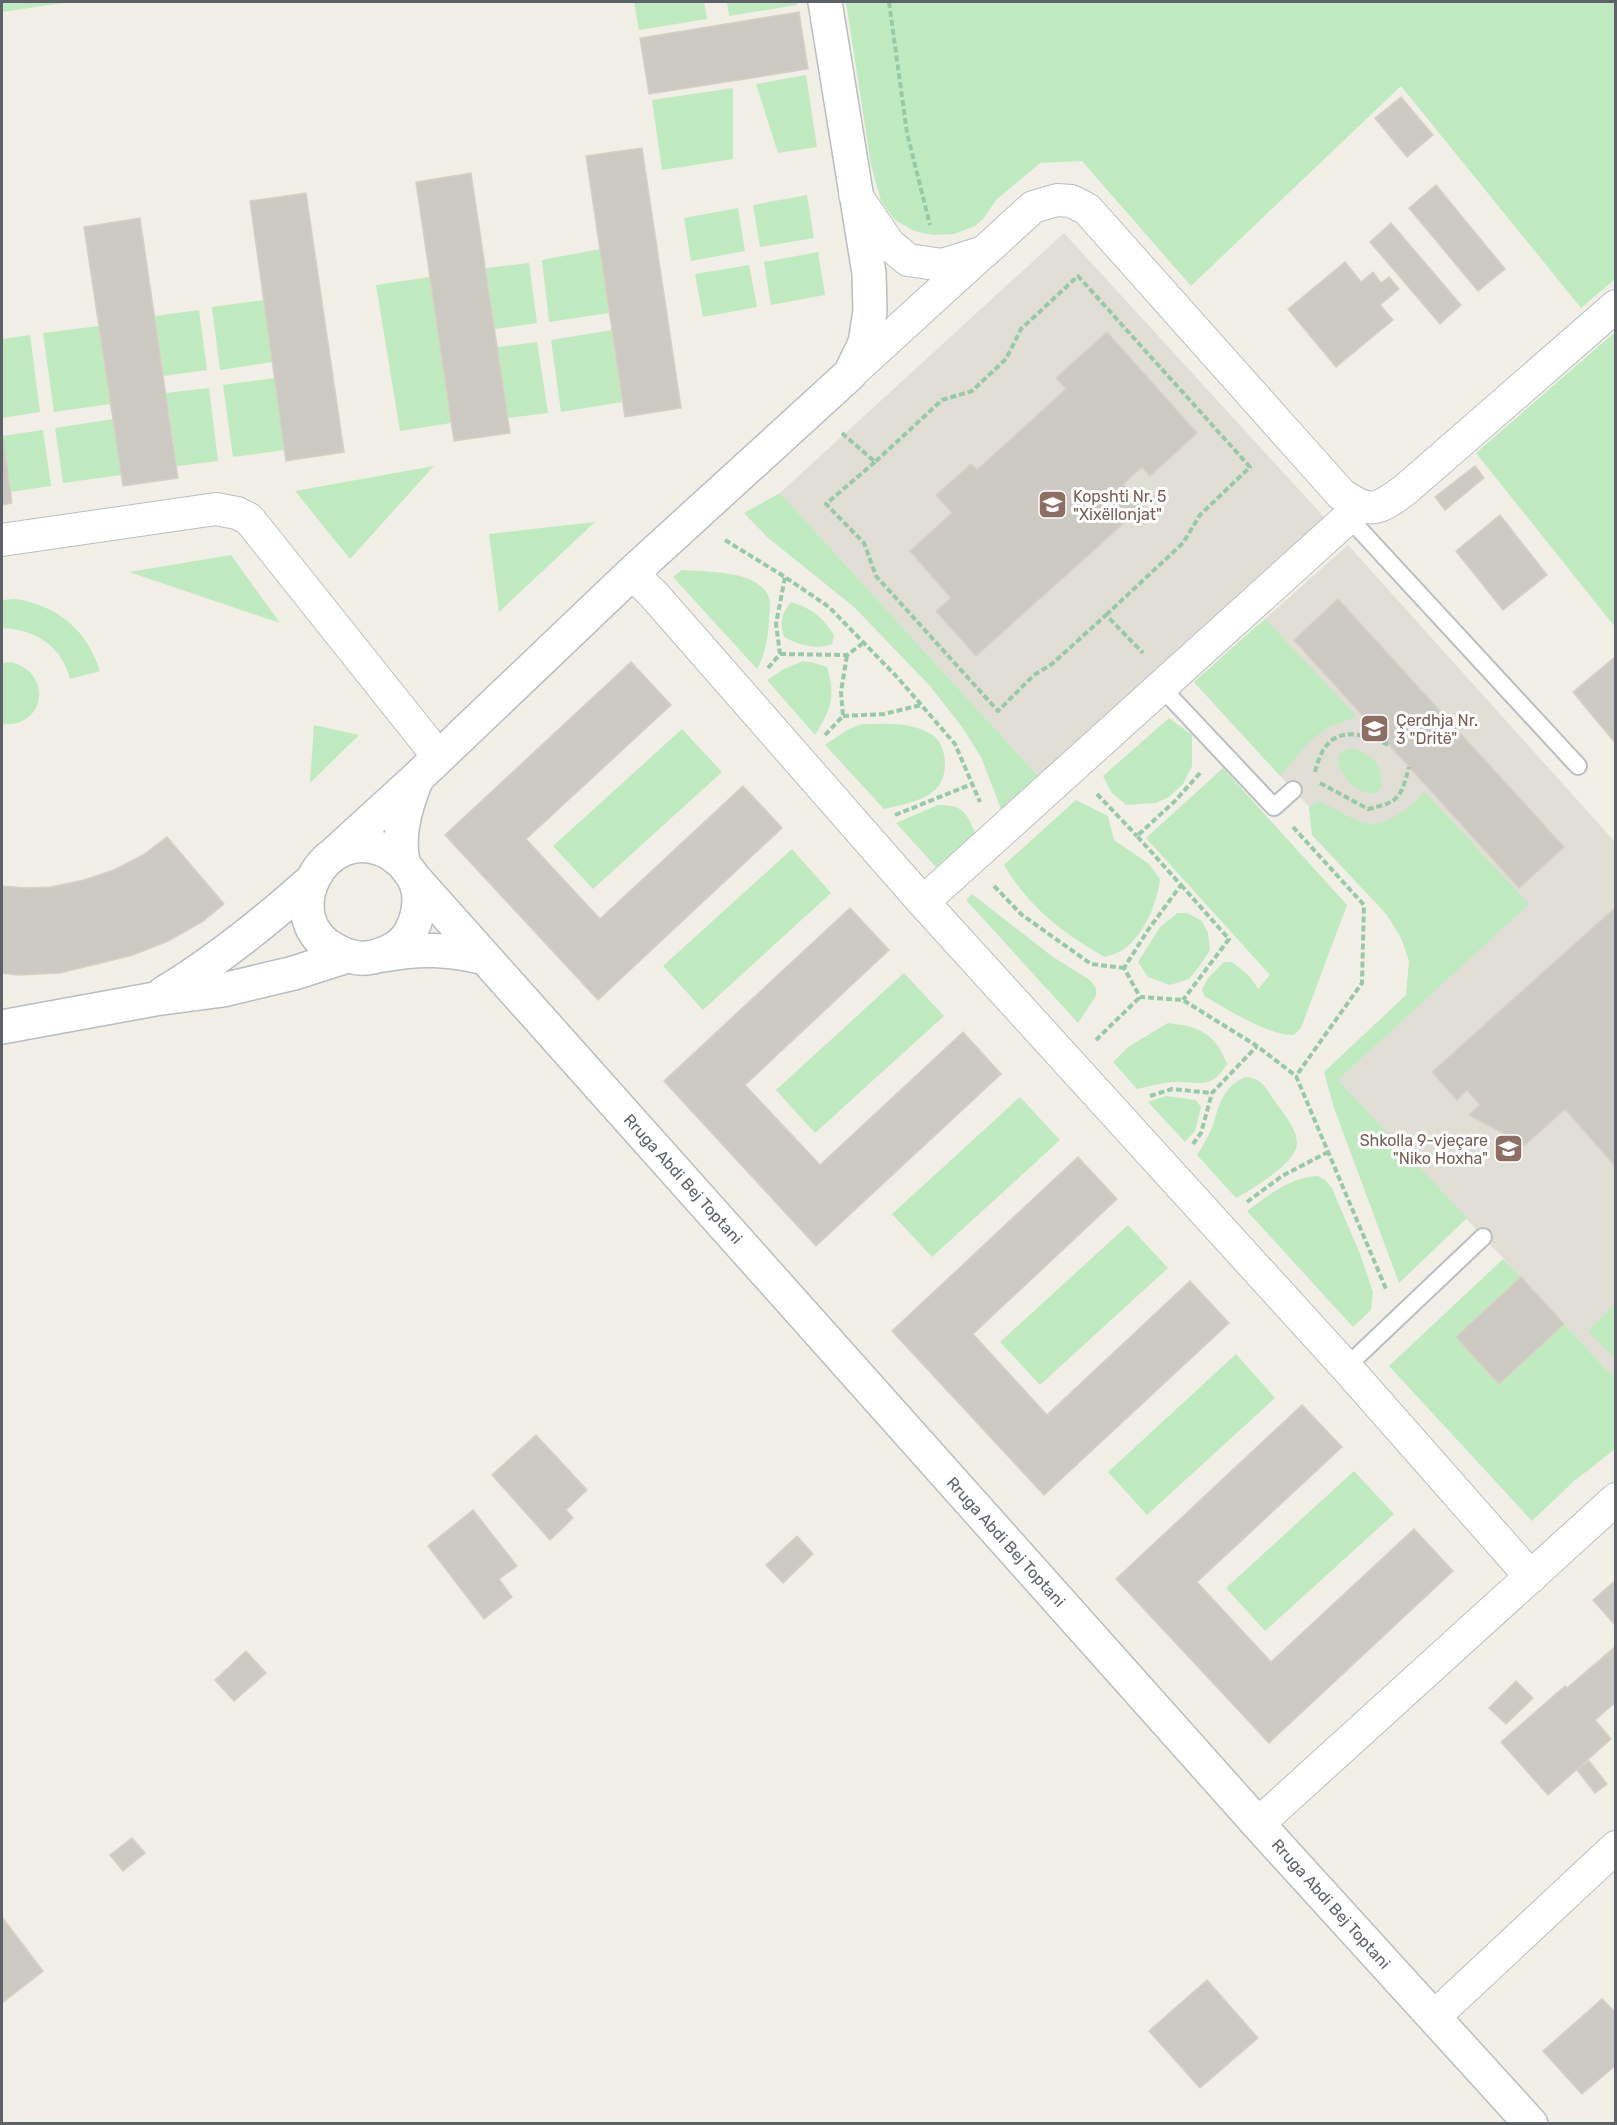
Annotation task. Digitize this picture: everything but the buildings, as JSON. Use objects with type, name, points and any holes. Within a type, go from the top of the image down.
[{"type":"street","points":[[825,2],[869,273],[870,311],[865,343],[850,374]]},
{"type":"street","points":[[855,194],[889,244],[908,260],[942,265],[984,252]]},
{"type":"street","points":[[155,999],[198,973],[310,882],[320,866],[427,768],[632,573],[1033,207],[1057,200],[1071,201],[1087,209],[1341,494],[1354,513]]},
{"type":"street","points":[[923,902],[1354,513],[1384,506],[1399,495],[1616,306]]},
{"type":"street","points":[[2,540],[216,509],[237,513],[249,519],[427,768]]},
{"type":"street","points":[[632,573],[654,595],[923,902],[1346,1368],[1531,1576]]},
{"type":"street","points":[[383,955],[399,945],[412,932],[418,914],[419,896],[408,870],[402,831],[405,807],[427,768]]},
{"type":"street","points":[[334,854],[352,847],[370,847],[388,852],[408,870]]},
{"type":"street","name":"Rruga Abdi Bej Toptani","points":[[408,870],[1258,1824],[1531,2124]]},
{"type":"street","points":[[310,882],[307,900],[309,919],[317,935],[330,948],[347,956],[366,959],[406,951],[438,949],[485,958]]},
{"type":"street","points":[[2,1027],[34,1019],[233,987],[294,973],[347,956]]},
{"type":"street","points":[[2,1017],[34,1019]]},
{"type":"street","points":[[1258,1824],[1616,1499]]},
{"type":"street","points":[[1434,2017],[1616,1847]]},
{"type":"lane","points":[[1354,513],[1578,766]]},
{"type":"lane","points":[[1162,688],[1274,807],[1293,790]]},
{"type":"lane","points":[[1346,1368],[1484,1238]]},
{"type":"path","points":[[889,2],[907,133],[933,235]]},
{"type":"path","points":[[1078,276],[1250,467],[1200,515],[1184,543],[1053,664],[1034,675],[998,711],[876,576],[864,543],[826,504],[875,462],[942,400],[972,391],[1006,359],[1021,328],[1078,276]]},
{"type":"path","points":[[835,432],[844,434],[875,462]]},
{"type":"path","points":[[718,536],[829,607],[862,644],[898,678],[955,744],[985,811]]},
{"type":"path","points":[[780,654],[776,624],[785,577]]},
{"type":"path","points":[[1106,615],[1143,654]]},
{"type":"path","points":[[761,675],[780,654],[847,655],[862,644]]},
{"type":"path","points":[[843,716],[841,692],[847,655]]},
{"type":"path","points":[[820,740],[843,716],[884,714],[921,705]]},
{"type":"path","points":[[1389,745],[1366,735],[1348,733],[1330,741],[1318,758],[1314,779],[1368,809],[1386,805],[1402,794],[1409,767]]},
{"type":"path","points":[[1137,836],[1175,801],[1220,750]]},
{"type":"path","points":[[891,817],[972,784]]},
{"type":"path","points":[[1091,787],[1229,939],[1183,1000]]},
{"type":"path","points":[[1274,807],[1364,905],[1362,983],[1296,1077]]},
{"type":"path","points":[[988,880],[1022,915],[1091,964],[1124,968]]},
{"type":"path","points":[[1124,968],[1181,885]]},
{"type":"path","points":[[1124,968],[1140,997]]},
{"type":"path","points":[[1089,1046],[1140,997],[1183,1000],[1257,1046],[1296,1077],[1388,1293]]},
{"type":"path","points":[[1191,1148],[1201,1133],[1212,1094],[1257,1046]]},
{"type":"path","points":[[1146,1098],[1172,1089],[1212,1094]]},
{"type":"path","points":[[1243,1205],[1282,1176],[1328,1152]]},
{"type":"shaded area","name":"Kopshti Nr. 5 \"Xixëllonjat\"","points":[[1064,233],[1324,517],[1040,778],[780,493]]},
{"type":"shaded area","points":[[1348,545],[1615,842],[1615,1379],[1338,1080],[1458,969],[1194,682]]},
{"type":"green space","points":[[2,2],[70,2],[2,12]]},
{"type":"green space","points":[[634,2],[704,2],[707,19],[639,30]]},
{"type":"green space","points":[[727,2],[797,2],[797,5],[729,16]]},
{"type":"green space","points":[[846,2],[1615,2],[1615,279],[1581,308],[1401,86],[1191,286],[1082,161],[1040,163],[996,200],[983,219],[975,226],[954,234],[933,235],[914,231],[895,220],[881,201],[871,165]]},
{"type":"green space","points":[[806,75],[817,147],[778,153],[756,84]]},
{"type":"green space","points":[[733,88],[733,159],[662,170],[652,100]]},
{"type":"green space","points":[[807,195],[814,238],[760,247],[753,205]]},
{"type":"green space","points":[[738,208],[745,251],[691,261],[684,218]]},
{"type":"green space","points":[[600,249],[609,313],[549,322],[542,260]]},
{"type":"green space","points":[[818,252],[825,295],[771,305],[764,262]]},
{"type":"green space","points":[[529,263],[537,323],[495,329],[486,268]]},
{"type":"green space","points":[[749,265],[757,307],[703,317],[695,274]]},
{"type":"green space","points":[[430,277],[451,423],[400,431],[376,285]]},
{"type":"green space","points":[[264,300],[273,362],[220,370],[212,307]]},
{"type":"green space","points":[[199,310],[207,370],[163,376],[155,316]]},
{"type":"green space","points":[[99,326],[110,404],[54,412],[43,333]]},
{"type":"green space","points":[[612,330],[622,402],[561,412],[551,340]]},
{"type":"green space","points":[[1615,332],[1615,627],[1476,453]]},
{"type":"green space","points":[[30,335],[40,412],[2,418],[2,339]]},
{"type":"green space","points":[[537,342],[548,413],[508,418],[497,347]]},
{"type":"green space","points":[[275,378],[285,450],[233,457],[223,385]]},
{"type":"green space","points":[[209,388],[218,461],[177,466],[166,393]]},
{"type":"green space","points":[[113,419],[121,475],[63,483],[55,428]]},
{"type":"green space","points":[[43,430],[51,486],[10,492],[2,436]]},
{"type":"green space","points":[[434,466],[350,559],[295,491]]},
{"type":"green space","points":[[780,493],[1040,778],[1001,809],[981,757],[962,727],[930,686],[854,607],[767,537],[744,513]]},
{"type":"green space","points":[[595,522],[499,612],[489,534]]},
{"type":"green space","points":[[231,555],[280,623],[129,572]]},
{"type":"green space","points":[[682,570],[732,574],[755,582],[764,589],[770,600],[769,628],[764,652],[757,669],[673,577]]},
{"type":"green space","points":[[16,599],[45,607],[69,622],[87,643],[100,671],[70,679],[61,657],[45,642],[25,632],[2,628],[2,600]]},
{"type":"green space","points":[[791,602],[821,618],[834,635],[832,644],[820,647],[808,646],[784,637],[782,618]]},
{"type":"green space","points":[[1265,619],[1357,717],[1328,727],[1308,743],[1280,776],[1194,682]]},
{"type":"green space","points":[[803,661],[827,667],[830,677],[831,695],[828,710],[815,735],[767,680]]},
{"type":"green space","points":[[11,662],[25,668],[34,677],[39,699],[28,718],[16,723],[2,724],[2,663]]},
{"type":"green space","points":[[1169,718],[1192,735],[1192,766],[1183,784],[1169,797],[1156,803],[1126,805],[1111,792],[1103,776]]},
{"type":"green space","points":[[862,724],[910,726],[934,736],[942,748],[945,763],[943,778],[935,790],[917,800],[884,809],[825,745],[847,730]]},
{"type":"green space","points":[[314,725],[359,735],[310,783]]},
{"type":"green space","points":[[682,729],[722,772],[593,889],[553,846]]},
{"type":"green space","points":[[1350,748],[1365,753],[1377,765],[1382,786],[1375,794],[1361,791],[1351,784],[1337,763],[1340,753]]},
{"type":"green space","points":[[1223,768],[1347,905],[1301,1028],[1294,1035],[1261,1027],[1204,996],[1202,989],[1208,978],[1224,962],[1232,962],[1240,968],[1258,989],[1270,975],[1146,838]]},
{"type":"green space","points":[[1424,791],[1529,904],[1338,1080],[1467,1218],[1399,1283],[1334,1108],[1324,1072],[1406,995],[1409,961],[1401,938],[1387,915],[1312,835],[1309,807],[1318,801],[1347,816],[1373,824],[1398,815]]},
{"type":"green space","points":[[1076,800],[1108,816],[1114,840],[1149,864],[1160,879],[1153,908],[1143,928],[1123,950],[1105,957],[1075,939],[1048,918],[1024,894],[1004,865]]},
{"type":"green space","points":[[938,805],[953,806],[966,814],[975,833],[936,867],[896,823]]},
{"type":"green space","points":[[792,849],[831,893],[703,1010],[663,966]]},
{"type":"green space","points":[[972,894],[1053,957],[1090,980],[1096,988],[1096,996],[1078,1023],[966,900]]},
{"type":"green space","points":[[1177,913],[1187,913],[1202,921],[1208,933],[1210,950],[1189,979],[1170,985],[1148,977],[1138,962],[1160,927]]},
{"type":"green space","points":[[904,973],[944,1016],[815,1133],[776,1090]]},
{"type":"green space","points":[[1168,1023],[1189,1026],[1205,1033],[1218,1045],[1227,1064],[1215,1078],[1204,1083],[1169,1082],[1137,1089],[1113,1062],[1128,1047]]},
{"type":"green space","points":[[1246,1077],[1261,1082],[1267,1089],[1292,1127],[1297,1143],[1290,1159],[1282,1167],[1236,1198],[1197,1155],[1206,1140],[1227,1090]]},
{"type":"green space","points":[[1166,1096],[1196,1100],[1201,1107],[1195,1131],[1185,1142],[1148,1102]]},
{"type":"green space","points":[[1020,1097],[1060,1140],[932,1257],[892,1214]]},
{"type":"green space","points":[[1318,1176],[1332,1188],[1360,1254],[1373,1292],[1371,1310],[1353,1327],[1247,1211],[1289,1183]]},
{"type":"green space","points":[[1128,1225],[1168,1268],[1040,1385],[1000,1342]]},
{"type":"green space","points":[[1503,1259],[1521,1277],[1456,1337],[1499,1384],[1564,1324],[1615,1379],[1615,1449],[1573,1482],[1532,1521],[1389,1366]]},
{"type":"green space","points":[[1615,1304],[1615,1359],[1588,1331]]},
{"type":"green space","points":[[1236,1354],[1275,1398],[1147,1515],[1108,1472]]},
{"type":"green space","points":[[1354,1471],[1394,1514],[1265,1631],[1226,1588]]},
{"type":"place","name":"Kopshti Nr. 5 \"Xixëllonjat\"","points":[[1052,505]]},
{"type":"place","name":"Çerdhja Nr. 3 \"Dritë\"","points":[[1375,729]]},
{"type":"place","name":"Shkolla 9-vjeçare \"Niko Hoxha\"","points":[[1509,1149]]}]
